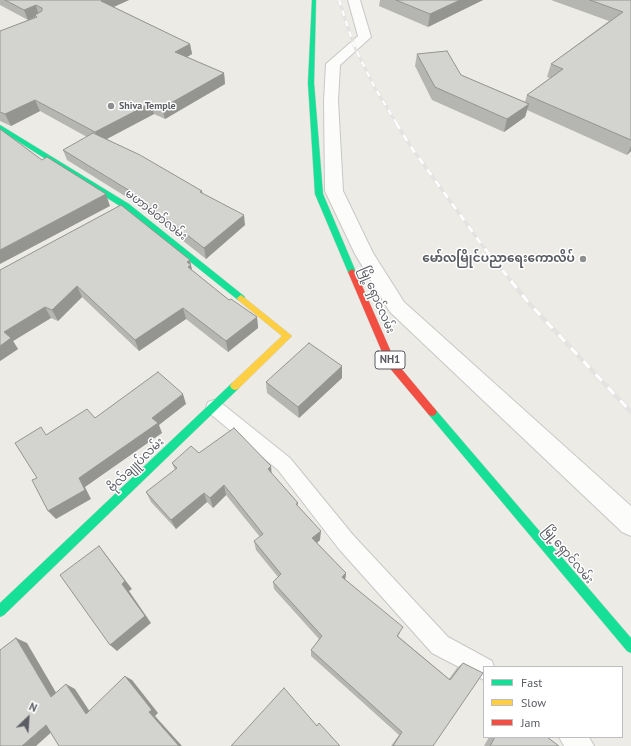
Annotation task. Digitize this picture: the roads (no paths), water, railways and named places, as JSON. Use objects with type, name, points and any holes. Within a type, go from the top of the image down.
[{"type":"main road","name":"မြို့ရှောင်လမ်း","points":[[314,0],[311,83],[319,194],[391,363],[631,647]]},
{"type":"main road","name":"မဟာမိတ်လမ်း","points":[[0,127],[119,210],[288,336]]},
{"type":"main road","name":"ဗိုလ်ချူပ်လမ်း","points":[[0,611],[288,336]]},
{"type":"street","points":[[354,0],[366,37],[333,64],[331,101],[333,176],[334,191],[364,254],[397,308],[631,523]]},
{"type":"lane","points":[[214,407],[284,464],[346,542],[440,645],[483,668]]},
{"type":"lane","points":[[572,738],[582,746]]},
{"type":"railway","points":[[339,0],[354,46],[375,88],[397,124]]},
{"type":"railway","points":[[396,123],[411,147],[482,245],[512,282]]},
{"type":"railway","points":[[511,281],[528,302],[631,412]]},
{"type":"place","name":"Shiva Temple","points":[[111,106]]},
{"type":"place","name":"မော်လမြိုင်ပညာရေးကောလိပ်","points":[[583,259]]}]
